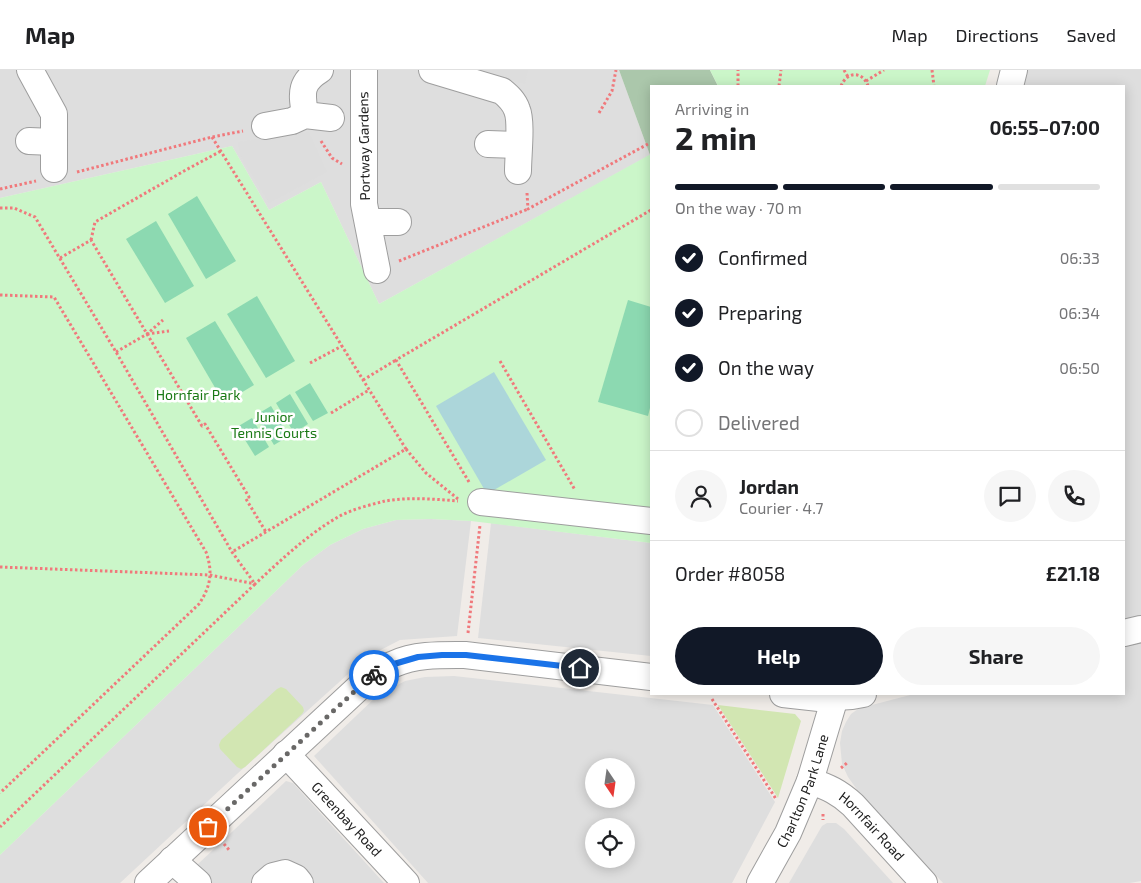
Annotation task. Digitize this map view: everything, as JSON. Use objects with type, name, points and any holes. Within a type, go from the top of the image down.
[{"type":"street","points":[[30,70],[54,114],[41,141],[53,174]]},
{"type":"street","points":[[305,115],[302,96],[305,83],[320,70]]},
{"type":"street","name":"Portway Gardens","points":[[364,70],[364,204],[377,270]]},
{"type":"street","points":[[432,70],[458,74],[502,91],[508,96],[514,103],[519,117],[521,168]]},
{"type":"street","points":[[1010,85],[1014,70]]},
{"type":"street","points":[[264,126],[292,121],[305,115],[331,118]]},
{"type":"street","points":[[488,144],[521,168]]},
{"type":"street","points":[[368,222],[398,222]]},
{"type":"street","points":[[481,502],[650,521]]},
{"type":"street","points":[[1125,633],[1141,629]]},
{"type":"street","points":[[148,883],[369,678],[394,664],[418,657],[466,655],[650,677]]},
{"type":"street","points":[[792,695],[819,698],[836,695],[858,695]]},
{"type":"street","name":"Charlton Park Lane","points":[[760,883],[788,833],[810,781],[836,695]]},
{"type":"street","name":"Greenbay Road","points":[[286,754],[406,883]]},
{"type":"street","name":"Hornfair Road","points":[[810,781],[826,786],[841,794],[924,883]]},
{"type":"street","points":[[172,860],[198,883]]},
{"type":"street","points":[[265,883],[273,876],[285,873],[296,878],[300,883]]},
{"type":"path","points":[[599,113],[612,91],[616,70]]},
{"type":"path","points":[[738,70],[738,85]]},
{"type":"path","points":[[779,85],[781,70]]},
{"type":"path","points":[[844,70],[848,76]]},
{"type":"path","points":[[866,81],[884,70]]},
{"type":"path","points":[[932,70],[934,85]]},
{"type":"path","points":[[841,85],[848,76],[857,75],[862,77],[868,85]]},
{"type":"path","points":[[305,115],[332,158],[364,177]]},
{"type":"path","points":[[0,189],[53,174],[264,126]]},
{"type":"path","points":[[0,827],[255,584],[296,547],[339,516],[362,507],[387,501],[416,499],[460,501],[426,472],[406,449],[212,137]]},
{"type":"path","points":[[377,270],[528,209],[648,144]]},
{"type":"path","points":[[221,151],[95,222],[91,240],[202,426],[205,424],[249,497],[246,499],[266,532]]},
{"type":"path","points":[[521,168],[528,209]]},
{"type":"path","points":[[0,208],[14,208],[35,217],[232,552],[255,584]]},
{"type":"path","points":[[363,380],[650,211]]},
{"type":"path","points":[[60,258],[91,240]]},
{"type":"path","points":[[0,295],[54,297],[206,552],[210,563],[209,586],[199,604],[0,793]]},
{"type":"path","points":[[116,352],[146,334],[163,320]]},
{"type":"path","points":[[146,334],[169,331]]},
{"type":"path","points":[[310,363],[342,346]]},
{"type":"path","points":[[396,360],[481,502],[468,635]]},
{"type":"path","points":[[500,361],[589,514]]},
{"type":"path","points":[[331,413],[369,390]]},
{"type":"path","points":[[232,552],[406,449]]},
{"type":"path","points":[[0,567],[210,575],[255,584]]},
{"type":"path","points":[[712,699],[779,804]]},
{"type":"path","points":[[841,768],[847,763]]},
{"type":"path","points":[[823,814],[823,820]]},
{"type":"shaded area","points":[[0,70],[619,70],[650,155],[379,304],[321,182],[269,210],[232,146],[0,198]]},
{"type":"shaded area","points":[[475,70],[528,70],[525,84]]},
{"type":"shaded area","points":[[1026,70],[1141,70],[1141,618],[1125,622],[1125,85],[1021,85]]},
{"type":"shaded area","points":[[309,132],[327,172],[269,203],[240,155],[238,142]]},
{"type":"shaded area","points":[[396,520],[471,521],[457,636],[400,640],[367,657],[120,883],[0,883],[0,855],[303,565],[330,545],[363,529]]},
{"type":"shaded area","points":[[491,523],[650,543],[650,656],[478,638]]},
{"type":"shaded area","points":[[1141,639],[1141,881],[1130,883],[943,883],[858,791],[842,764],[840,743],[842,731],[851,714],[858,709],[910,695],[1125,695],[1125,642]]},
{"type":"shaded area","points":[[454,676],[713,705],[775,802],[732,883],[428,883],[314,756],[377,696],[405,681],[425,677]]},
{"type":"shaded area","points":[[286,781],[293,783],[384,883],[178,883]]},
{"type":"shaded area","points":[[827,823],[836,823],[844,829],[893,883],[789,883],[822,826]]},
{"type":"green space","points":[[619,70],[710,70],[718,85],[650,85],[650,155]]},
{"type":"green space","points":[[710,70],[990,70],[985,85],[718,85]]},
{"type":"green space","name":"Hornfair Park","points":[[232,146],[269,210],[321,182],[379,304],[650,155],[650,543],[471,521],[431,519],[396,520],[363,529],[330,545],[303,565],[0,855],[0,198]]},
{"type":"green space","points":[[197,196],[236,261],[206,279],[168,214]]},
{"type":"green space","points":[[156,221],[194,286],[165,303],[126,239]]},
{"type":"green space","points":[[257,296],[295,361],[266,378],[227,314]]},
{"type":"green space","points":[[628,300],[650,307],[650,408],[648,416],[598,402]]},
{"type":"green space","points":[[215,321],[254,385],[224,403],[186,338]]},
{"type":"green space","points":[[310,383],[328,413],[313,421],[295,392]]},
{"type":"green space","points":[[290,394],[308,424],[294,433],[276,403]]},
{"type":"green space","name":"Junior Tennis Courts","points":[[271,406],[289,436],[274,445],[256,415]]},
{"type":"green space","points":[[252,418],[269,447],[255,456],[237,427]]},
{"type":"green space","points":[[281,687],[286,689],[303,707],[304,711],[245,767],[241,769],[237,767],[220,749],[221,740]]},
{"type":"green space","points":[[718,705],[795,714],[801,721],[778,798]]},
{"type":"water","points":[[494,372],[546,460],[487,494],[436,406]]},
{"type":"way so far","points":[[208,827],[374,675]]},
{"type":"route","points":[[374,675],[394,664],[418,657],[442,655],[466,655],[580,668]]}]
